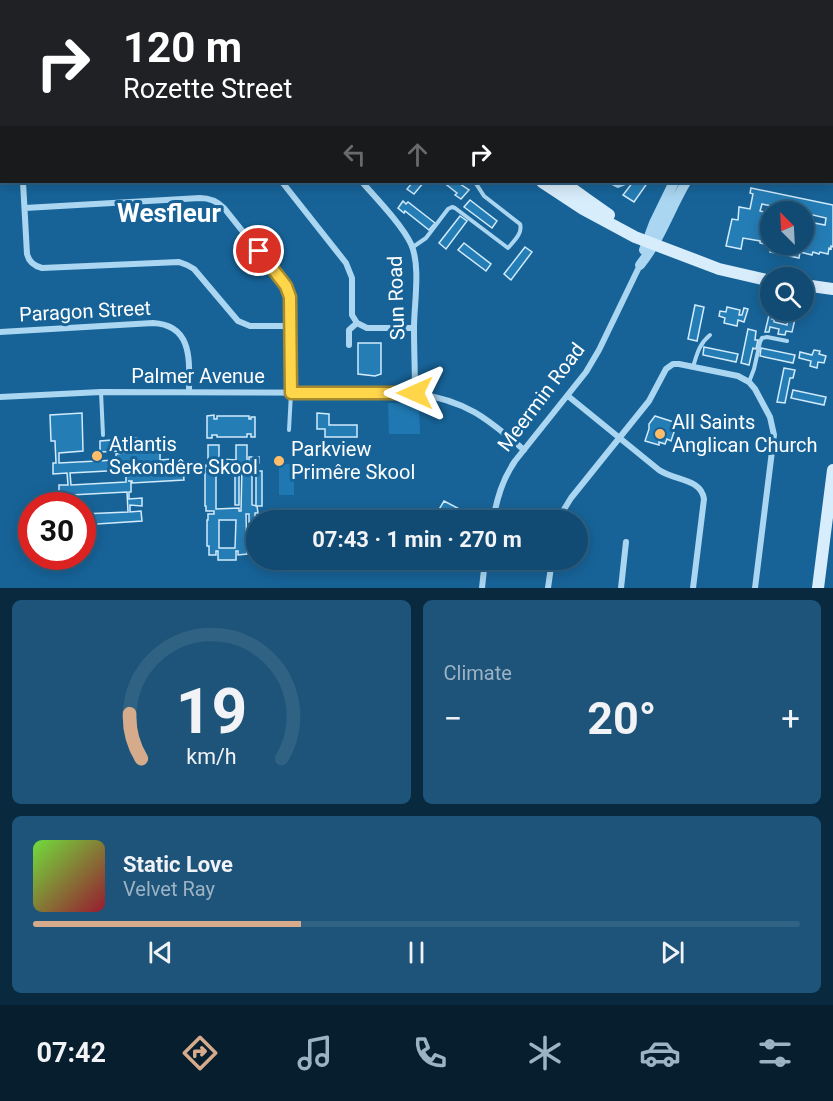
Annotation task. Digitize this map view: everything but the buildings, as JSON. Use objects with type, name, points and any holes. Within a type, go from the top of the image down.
[{"type":"main road","points":[[544,183],[583,209],[635,237],[654,241]]},
{"type":"main road","points":[[568,183],[611,216],[654,241],[719,269],[760,278]]},
{"type":"main road","points":[[814,286],[833,289]]},
{"type":"main road","points":[[818,588],[833,470]]},
{"type":"street","points":[[23,183],[27,254],[35,266],[42,268],[179,262],[191,266],[238,321],[250,326],[291,326]]},
{"type":"street","points":[[283,183],[346,263],[351,273],[352,315],[357,323],[367,327],[414,328]]},
{"type":"street","name":"Sun Road","points":[[363,183],[404,232],[416,263],[415,393]]},
{"type":"street","points":[[654,241],[674,183]]},
{"type":"street","points":[[654,241],[685,183]]},
{"type":"street","points":[[25,208],[200,198],[213,200],[224,208],[286,286],[290,297],[291,393]]},
{"type":"street","name":"Meermin Road","points":[[495,510],[503,481],[510,468],[593,361],[654,241]]},
{"type":"street","name":"Paragon Street","points":[[0,332],[153,323],[164,325],[177,332],[187,345],[189,392]]},
{"type":"street","points":[[349,345],[349,330],[357,323]]},
{"type":"street","points":[[564,510],[649,401],[668,367],[676,364],[738,376],[750,382],[755,390],[770,417],[774,435],[755,588]]},
{"type":"street","name":"Palmer Avenue","points":[[0,397],[101,392],[415,393],[466,407],[492,422],[524,450]]},
{"type":"street","points":[[568,396],[663,473],[694,483],[702,490],[704,499],[693,588]]},
{"type":"street","points":[[621,588],[626,543]]},
{"type":"street","points":[[482,588],[483,570]]},
{"type":"street","points":[[548,588],[551,570]]},
{"type":"lane","points":[[412,248],[426,238],[448,209],[454,207],[508,248],[520,233],[520,224],[484,196],[476,183]]},
{"type":"lane","points":[[693,367],[700,346],[710,335]]},
{"type":"lane","points":[[750,382],[760,340],[767,337],[787,341]]},
{"type":"lane","points":[[101,392],[104,435]]},
{"type":"lane","points":[[289,430],[291,393]]},
{"type":"shaded area","points":[[388,403],[419,403],[420,434],[389,434]]},
{"type":"shaded area","points":[[279,464],[294,464],[294,495],[279,495]]},
{"type":"place","name":"All Saints Anglican Church","points":[[660,434]]},
{"type":"place","name":"Atlantis Sekondêre Skool","points":[[97,456]]},
{"type":"place","name":"Parkview Primêre Skool","points":[[279,461]]},
{"type":"district","name":"Wesfleur","points":[[169,213]]},
{"type":"route","points":[[259,251],[286,286],[290,297],[291,393],[415,393]]}]
